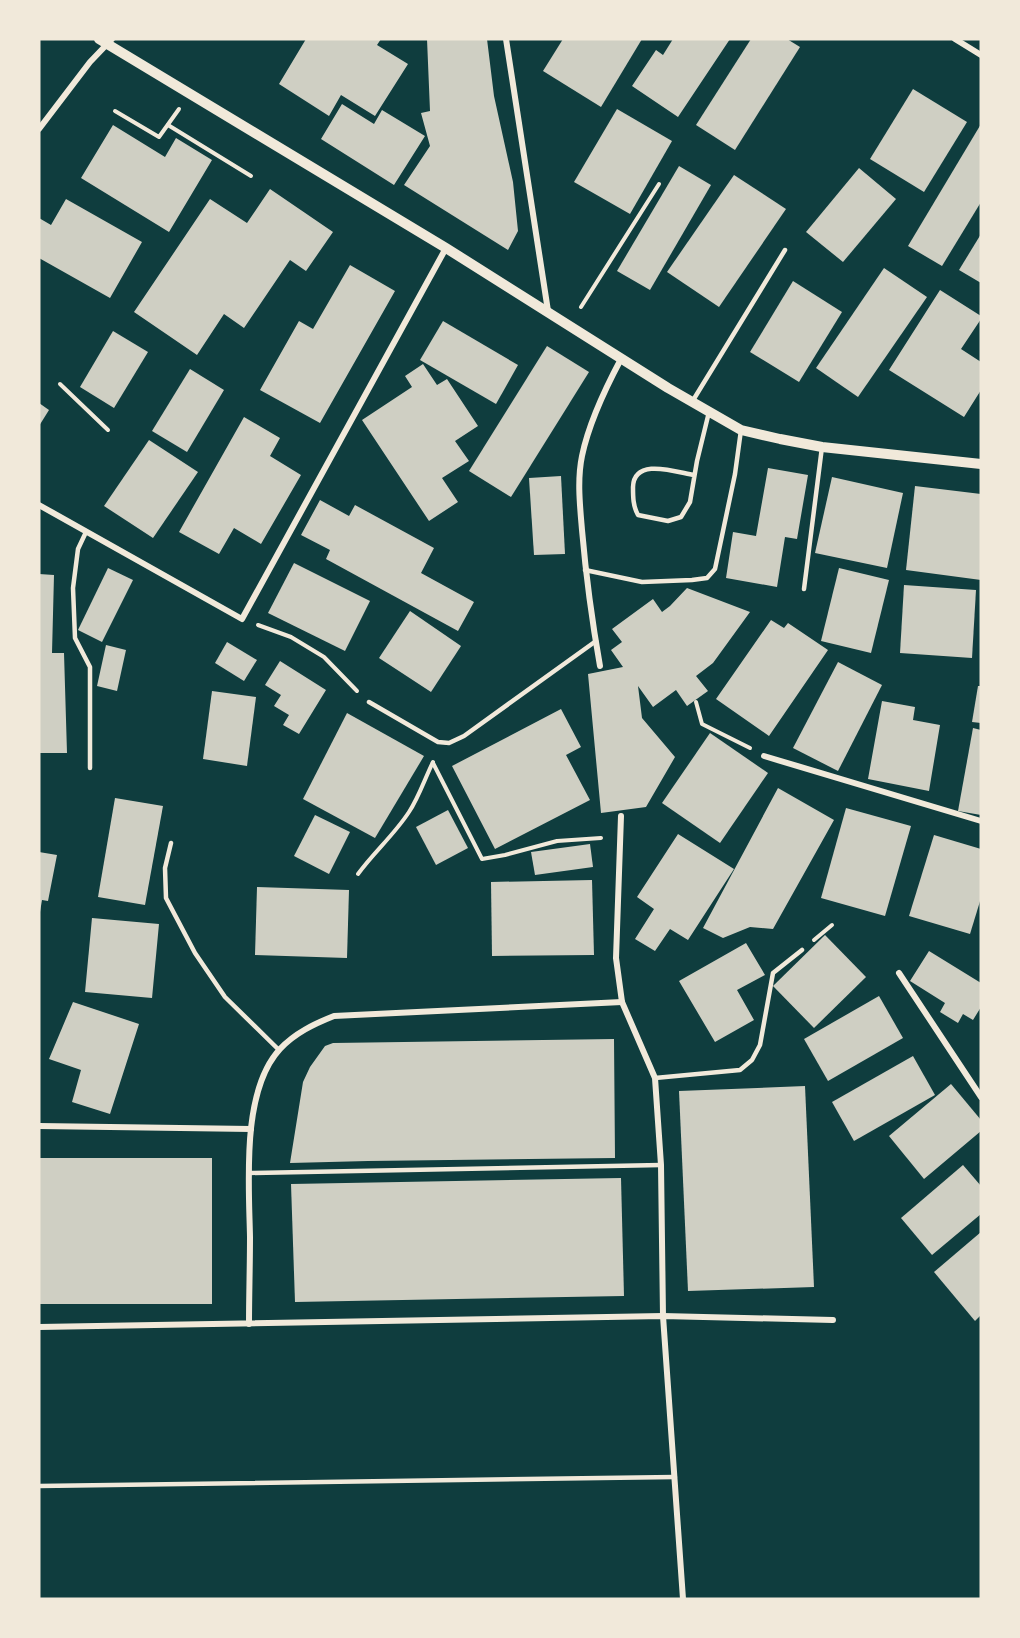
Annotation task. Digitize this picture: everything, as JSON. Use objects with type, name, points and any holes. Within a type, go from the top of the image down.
[{"type":"street","points":[[506,39],[548,313]]},
{"type":"street","points":[[955,39],[981,56]]},
{"type":"street","points":[[39,129],[105,41],[741,430],[822,447],[981,464]]},
{"type":"street","points":[[39,505],[243,619],[446,248]]},
{"type":"street","points":[[600,666],[585,570],[579,494],[582,457],[605,389],[621,358]]},
{"type":"street","points":[[764,756],[981,821]]},
{"type":"street","points":[[621,816],[616,958],[622,1002],[655,1078],[661,1165],[663,1316],[683,1599]]},
{"type":"street","points":[[899,973],[981,1097]]},
{"type":"street","points":[[249,1324],[251,1129],[256,1100],[264,1074],[279,1050],[306,1028],[334,1016],[622,1002]]},
{"type":"street","points":[[39,1126],[251,1129]]},
{"type":"street","points":[[39,1327],[663,1316],[833,1320]]},
{"type":"lane","points":[[692,402],[785,250]]},
{"type":"lane","points":[[694,475],[646,468],[633,481],[633,499],[638,515],[668,521],[681,518],[690,502],[694,475],[710,412]]},
{"type":"lane","points":[[585,570],[642,582],[707,578],[715,569],[735,474],[741,430]]},
{"type":"lane","points":[[804,588],[822,447]]},
{"type":"lane","points":[[86,532],[78,549],[73,588],[75,638],[90,667],[90,768]]},
{"type":"lane","points":[[369,702],[438,742],[449,743],[464,736],[596,641]]},
{"type":"lane","points":[[171,843],[165,868],[165,898],[195,953],[225,997],[279,1050]]},
{"type":"lane","points":[[655,1078],[740,1070],[752,1060],[760,1045],[773,973],[802,950]]},
{"type":"lane","points":[[249,1173],[661,1165]]},
{"type":"lane","points":[[39,1486],[675,1477]]},
{"type":"path","points":[[116,111],[159,137],[190,94]]},
{"type":"path","points":[[168,125],[251,176]]},
{"type":"path","points":[[569,326],[659,184]]},
{"type":"path","points":[[60,384],[108,430]]},
{"type":"path","points":[[243,619],[291,637],[324,657],[369,702]]},
{"type":"path","points":[[696,702],[702,724],[764,756]]},
{"type":"path","points":[[358,874],[410,811],[440,749],[449,743]]},
{"type":"path","points":[[433,763],[482,858],[505,855],[557,841],[620,838]]},
{"type":"building","points":[[306,39],[381,39],[377,45],[408,64],[375,116],[341,95],[329,116],[279,84]]},
{"type":"building","points":[[427,39],[487,39],[494,96],[513,182],[518,231],[508,250],[404,185],[430,146],[421,113],[430,111]]},
{"type":"building","points":[[563,39],[642,39],[601,107],[543,71]]},
{"type":"building","points":[[673,39],[730,39],[678,117],[632,86],[656,50],[663,55]]},
{"type":"building","points":[[751,39],[787,39],[800,47],[735,150],[696,125]]},
{"type":"building","points":[[913,89],[967,122],[924,192],[870,159]]},
{"type":"building","points":[[342,104],[374,124],[382,110],[425,136],[394,185],[321,139]]},
{"type":"building","points":[[617,109],[672,141],[630,214],[574,182]]},
{"type":"building","points":[[981,124],[981,202],[942,266],[908,246]]},
{"type":"building","points":[[113,125],[165,157],[176,138],[212,160],[169,232],[81,178]]},
{"type":"building","points":[[679,166],[711,185],[650,290],[617,271]]},
{"type":"building","points":[[859,168],[896,199],[843,262],[806,232]]},
{"type":"building","points":[[734,175],[786,209],[719,307],[667,272]]},
{"type":"building","points":[[270,189],[333,232],[306,271],[290,260],[244,328],[224,314],[197,355],[134,312],[210,199],[247,223]]},
{"type":"building","points":[[66,199],[142,242],[110,298],[39,258],[39,218],[51,225]]},
{"type":"building","points":[[981,234],[981,283],[959,270]]},
{"type":"building","points":[[350,265],[395,291],[320,423],[260,390],[299,321],[313,329]]},
{"type":"building","points":[[884,268],[927,297],[858,397],[816,368]]},
{"type":"building","points":[[793,281],[842,312],[799,382],[750,352]]},
{"type":"building","points":[[940,290],[981,316],[961,349],[981,362],[981,390],[964,417],[889,370]]},
{"type":"building","points":[[443,321],[518,365],[496,404],[420,360]]},
{"type":"building","points":[[113,331],[148,352],[114,408],[80,387]]},
{"type":"building","points":[[547,346],[589,372],[511,497],[469,471]]},
{"type":"building","points":[[423,364],[437,385],[447,379],[478,426],[455,441],[469,461],[442,478],[458,502],[429,521],[362,420],[412,387],[405,376]]},
{"type":"building","points":[[190,369],[224,390],[187,452],[152,431]]},
{"type":"building","points":[[39,403],[49,410],[39,426]]},
{"type":"building","points":[[244,417],[280,438],[270,456],[301,475],[261,544],[234,528],[219,554],[179,532]]},
{"type":"building","points":[[149,440],[198,472],[153,538],[104,506]]},
{"type":"building","points":[[768,468],[808,475],[797,539],[785,537],[777,587],[726,578],[733,532],[756,536]]},
{"type":"building","points":[[561,476],[565,554],[534,555],[529,478]]},
{"type":"building","points":[[832,477],[903,493],[887,568],[815,553]]},
{"type":"building","points":[[915,486],[981,494],[981,580],[906,570]]},
{"type":"building","points":[[320,500],[349,516],[355,505],[434,548],[421,573],[474,602],[458,631],[326,559],[330,550],[301,535]]},
{"type":"building","points":[[294,563],[370,601],[345,651],[268,613]]},
{"type":"building","points":[[108,568],[133,580],[102,642],[78,630]]},
{"type":"building","points":[[839,568],[889,580],[871,653],[821,641]]},
{"type":"building","points":[[39,574],[54,575],[52,653],[64,653],[67,753],[39,753]]},
{"type":"building","points":[[904,585],[976,590],[972,658],[900,653]]},
{"type":"building","points":[[687,588],[750,612],[713,663],[696,676],[708,691],[687,706],[676,690],[653,707],[638,686],[642,718],[675,757],[646,807],[601,813],[588,674],[623,667],[611,650],[622,642],[612,629],[653,599],[662,612]]},
{"type":"building","points":[[410,611],[461,646],[431,692],[379,658]]},
{"type":"building","points":[[771,620],[784,628],[788,623],[828,650],[769,736],[716,699]]},
{"type":"building","points":[[227,642],[257,660],[244,681],[215,663]]},
{"type":"building","points":[[106,645],[126,650],[117,691],[97,686]]},
{"type":"building","points":[[280,661],[326,690],[299,734],[283,725],[289,715],[274,706],[281,695],[265,685]]},
{"type":"building","points":[[838,662],[882,685],[838,771],[793,748]]},
{"type":"building","points":[[978,686],[981,686],[981,723],[972,722]]},
{"type":"building","points":[[212,691],[256,697],[247,766],[203,759]]},
{"type":"building","points":[[882,701],[915,707],[913,720],[940,725],[929,791],[868,779]]},
{"type":"building","points":[[561,709],[581,747],[566,755],[590,800],[495,849],[452,766]]},
{"type":"building","points":[[347,713],[424,756],[375,838],[303,799]]},
{"type":"building","points":[[973,728],[981,730],[981,815],[958,811]]},
{"type":"building","points":[[710,733],[768,773],[720,843],[662,803]]},
{"type":"building","points":[[778,788],[834,820],[773,929],[750,927],[723,938],[703,928]]},
{"type":"building","points":[[115,798],[163,806],[145,905],[98,897]]},
{"type":"building","points":[[846,808],[911,826],[885,916],[821,898]]},
{"type":"building","points":[[448,810],[468,848],[436,865],[416,827]]},
{"type":"building","points":[[315,815],[350,832],[329,874],[294,856]]},
{"type":"building","points":[[678,834],[734,869],[688,940],[670,929],[655,951],[635,939],[654,909],[637,897]]},
{"type":"building","points":[[934,835],[981,849],[981,898],[970,934],[909,916]]},
{"type":"building","points":[[590,844],[593,867],[535,875],[531,852]]},
{"type":"building","points":[[39,852],[57,855],[48,901],[42,900],[40,912],[39,912]]},
{"type":"building","points":[[592,880],[594,955],[492,956],[491,882]]},
{"type":"building","points":[[257,887],[349,890],[347,958],[255,955]]},
{"type":"building","points":[[92,918],[159,924],[152,998],[85,992]]},
{"type":"building","points":[[825,935],[866,977],[814,1028],[773,986]]},
{"type":"building","points":[[746,943],[765,975],[737,990],[754,1020],[715,1042],[679,981]]},
{"type":"building","points":[[929,951],[981,983],[981,1007],[973,1020],[963,1014],[958,1023],[940,1012],[945,1003],[910,981]]},
{"type":"building","points":[[879,996],[903,1038],[828,1081],[804,1039]]},
{"type":"building","points":[[73,1002],[139,1024],[110,1114],[72,1102],[81,1070],[49,1059]]},
{"type":"building","points":[[614,1039],[615,1158],[290,1163],[303,1082],[310,1067],[325,1046],[333,1043]]},
{"type":"building","points":[[913,1056],[935,1095],[854,1141],[832,1102]]},
{"type":"building","points":[[951,1084],[981,1120],[981,1131],[924,1179],[889,1136]]},
{"type":"building","points":[[805,1086],[814,1287],[688,1291],[679,1091]]},
{"type":"building","points":[[39,1158],[212,1158],[212,1304],[39,1304]]},
{"type":"building","points":[[963,1165],[981,1186],[981,1214],[932,1255],[901,1218]]},
{"type":"building","points":[[621,1178],[624,1296],[295,1302],[291,1184]]},
{"type":"building","points":[[981,1232],[981,1315],[975,1321],[934,1272]]}]
